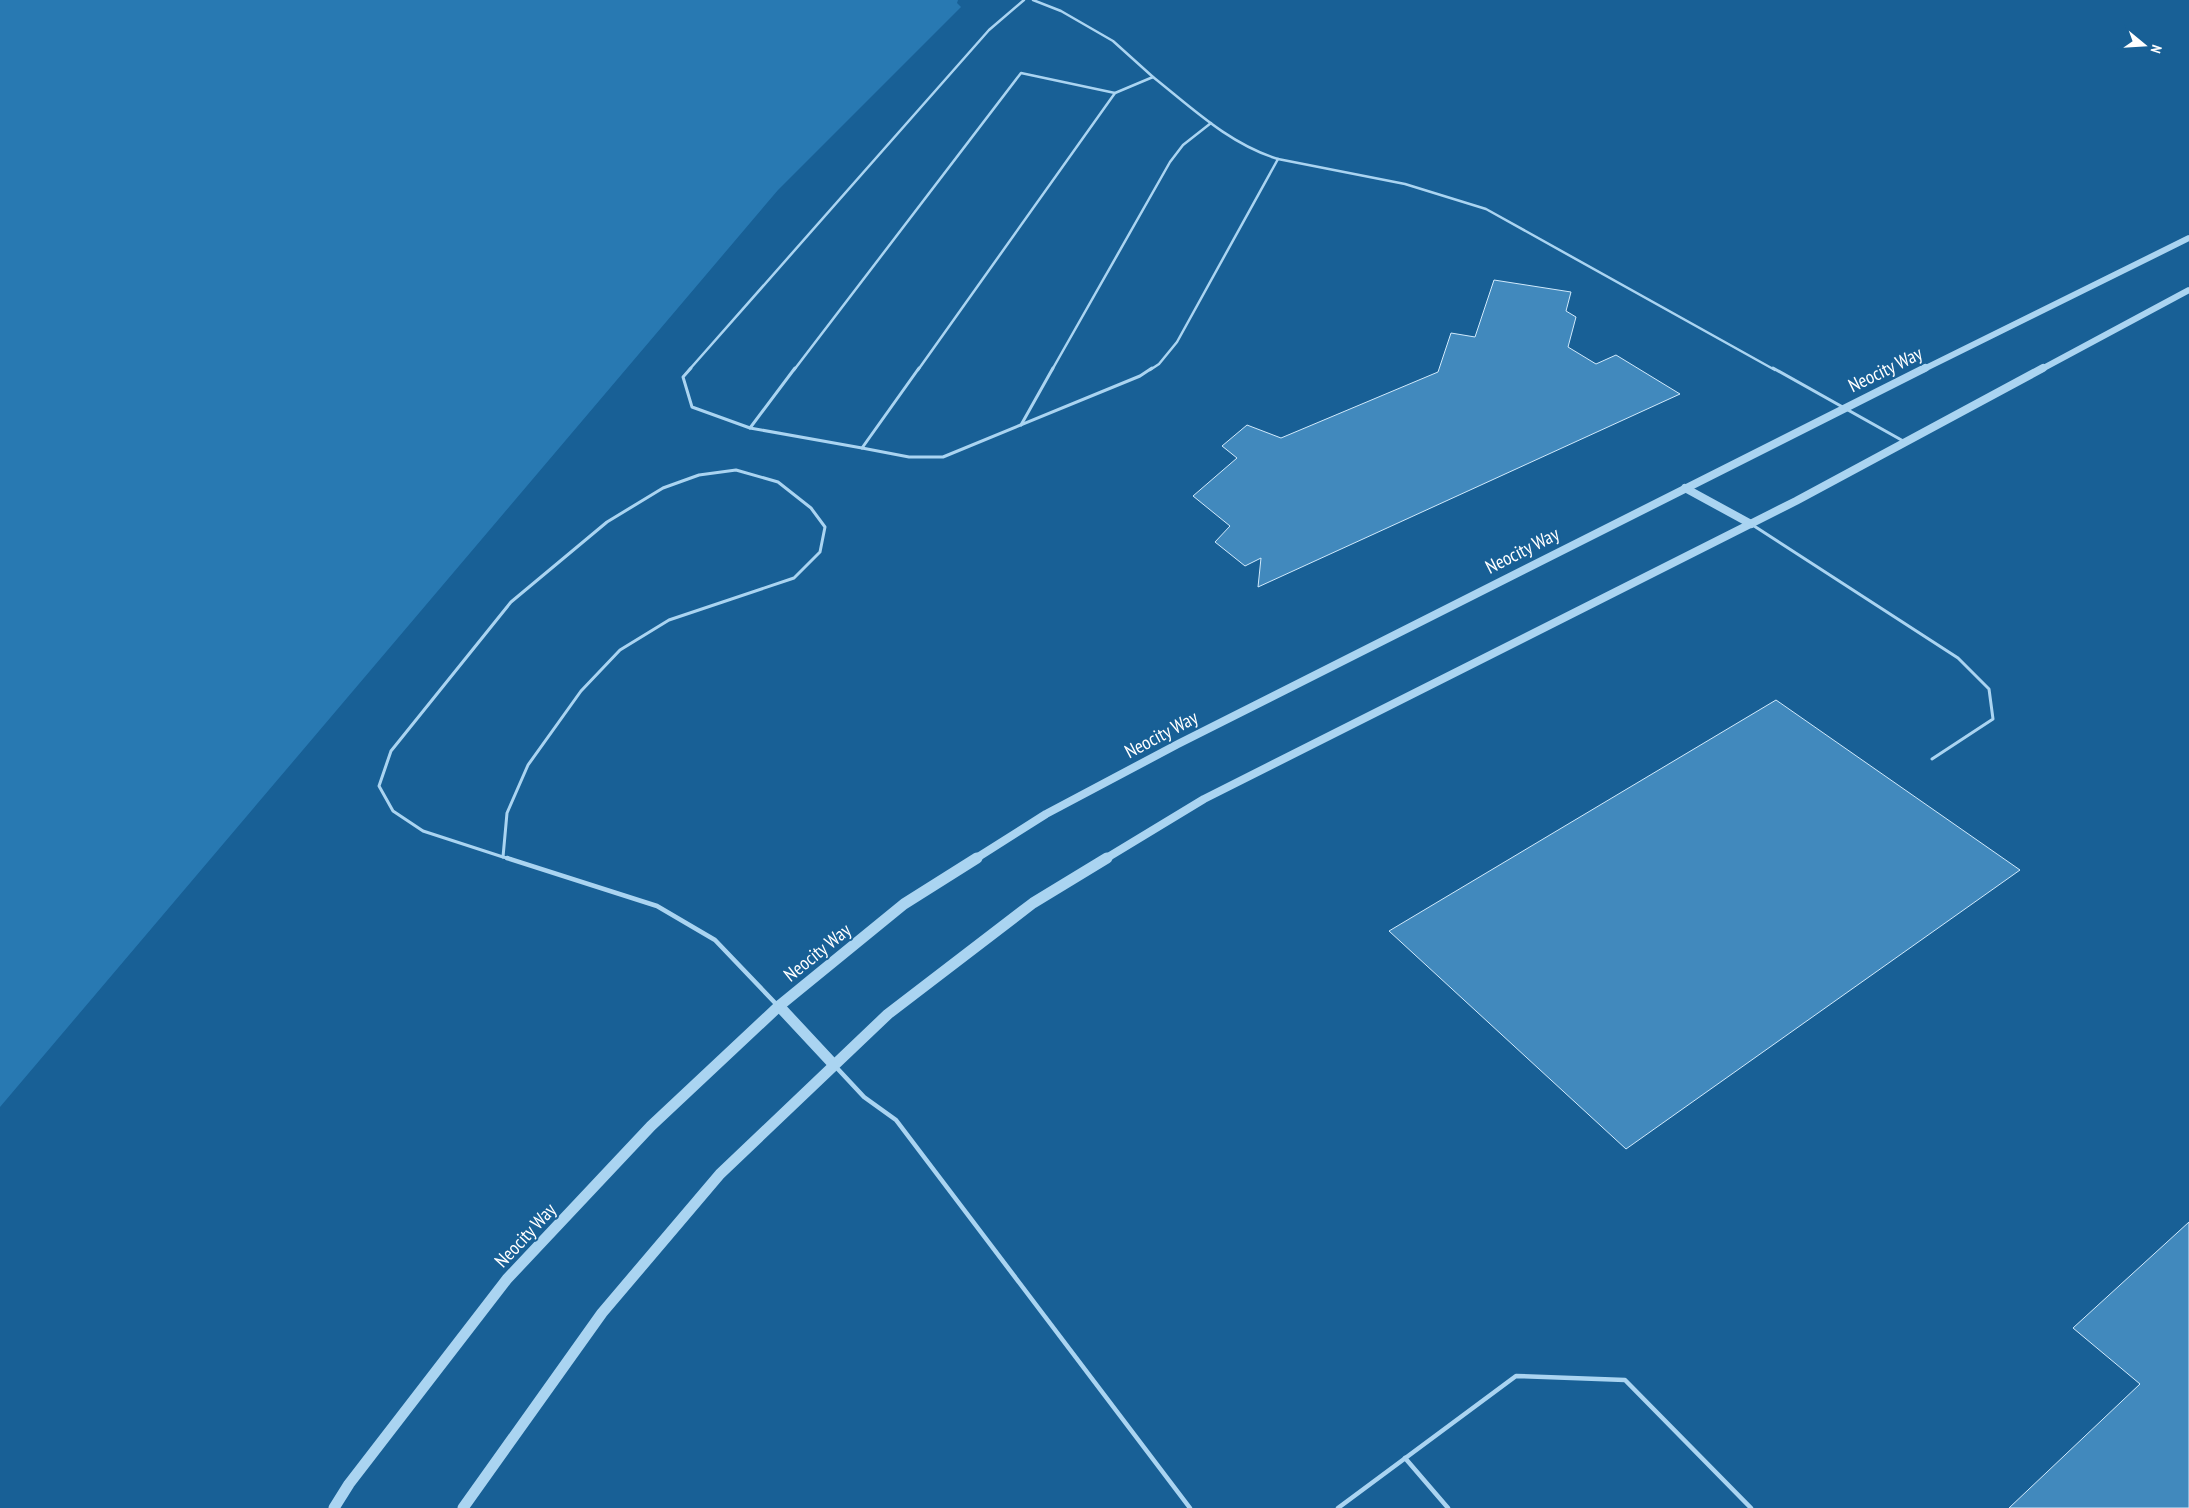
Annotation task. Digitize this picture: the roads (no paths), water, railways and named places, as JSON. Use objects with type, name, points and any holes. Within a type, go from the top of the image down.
[{"type":"street","name":"Neocity Way","points":[[334,1508],[349,1484],[507,1280],[651,1126],[779,1006],[904,904],[1046,814],[1178,744],[1685,488],[2189,238]]},
{"type":"street","points":[[463,1508],[602,1313],[720,1174],[888,1014],[1033,903],[1204,799],[1751,524],[2189,290]]},
{"type":"street","points":[[1685,488],[1751,524]]},
{"type":"street","points":[[779,1006],[834,1066]]},
{"type":"lane","points":[[1024,0],[989,30],[683,377],[692,407],[750,428],[909,457],[943,457],[1140,376],[1160,364],[1177,342],[1278,158]]},
{"type":"lane","points":[[1033,0],[1061,11],[1113,41],[1153,77],[1211,123],[1242,143],[1278,158],[1304,165],[1398,181],[1452,196],[1486,209],[1904,442]]},
{"type":"lane","points":[[750,428],[1021,73],[1115,92],[1153,77]]},
{"type":"lane","points":[[862,448],[1115,92]]},
{"type":"lane","points":[[1021,426],[1170,162],[1183,145],[1211,123]]},
{"type":"lane","points":[[503,857],[508,813],[528,765],[581,691],[620,650],[669,620],[794,578],[820,552],[825,527],[811,508],[778,482],[736,470],[699,475],[663,488],[607,522],[512,602],[391,751],[379,786],[393,811],[423,831],[503,857],[657,906],[715,940],[779,1006]]},
{"type":"lane","points":[[1751,524],[1958,658],[1989,689],[1993,719],[1932,759]]},
{"type":"lane","points":[[834,1066],[864,1097],[896,1120],[1190,1508]]},
{"type":"lane","points":[[1338,1508],[1516,1376],[1626,1380],[1751,1508]]},
{"type":"lane","points":[[1405,1458],[1448,1508]]}]
